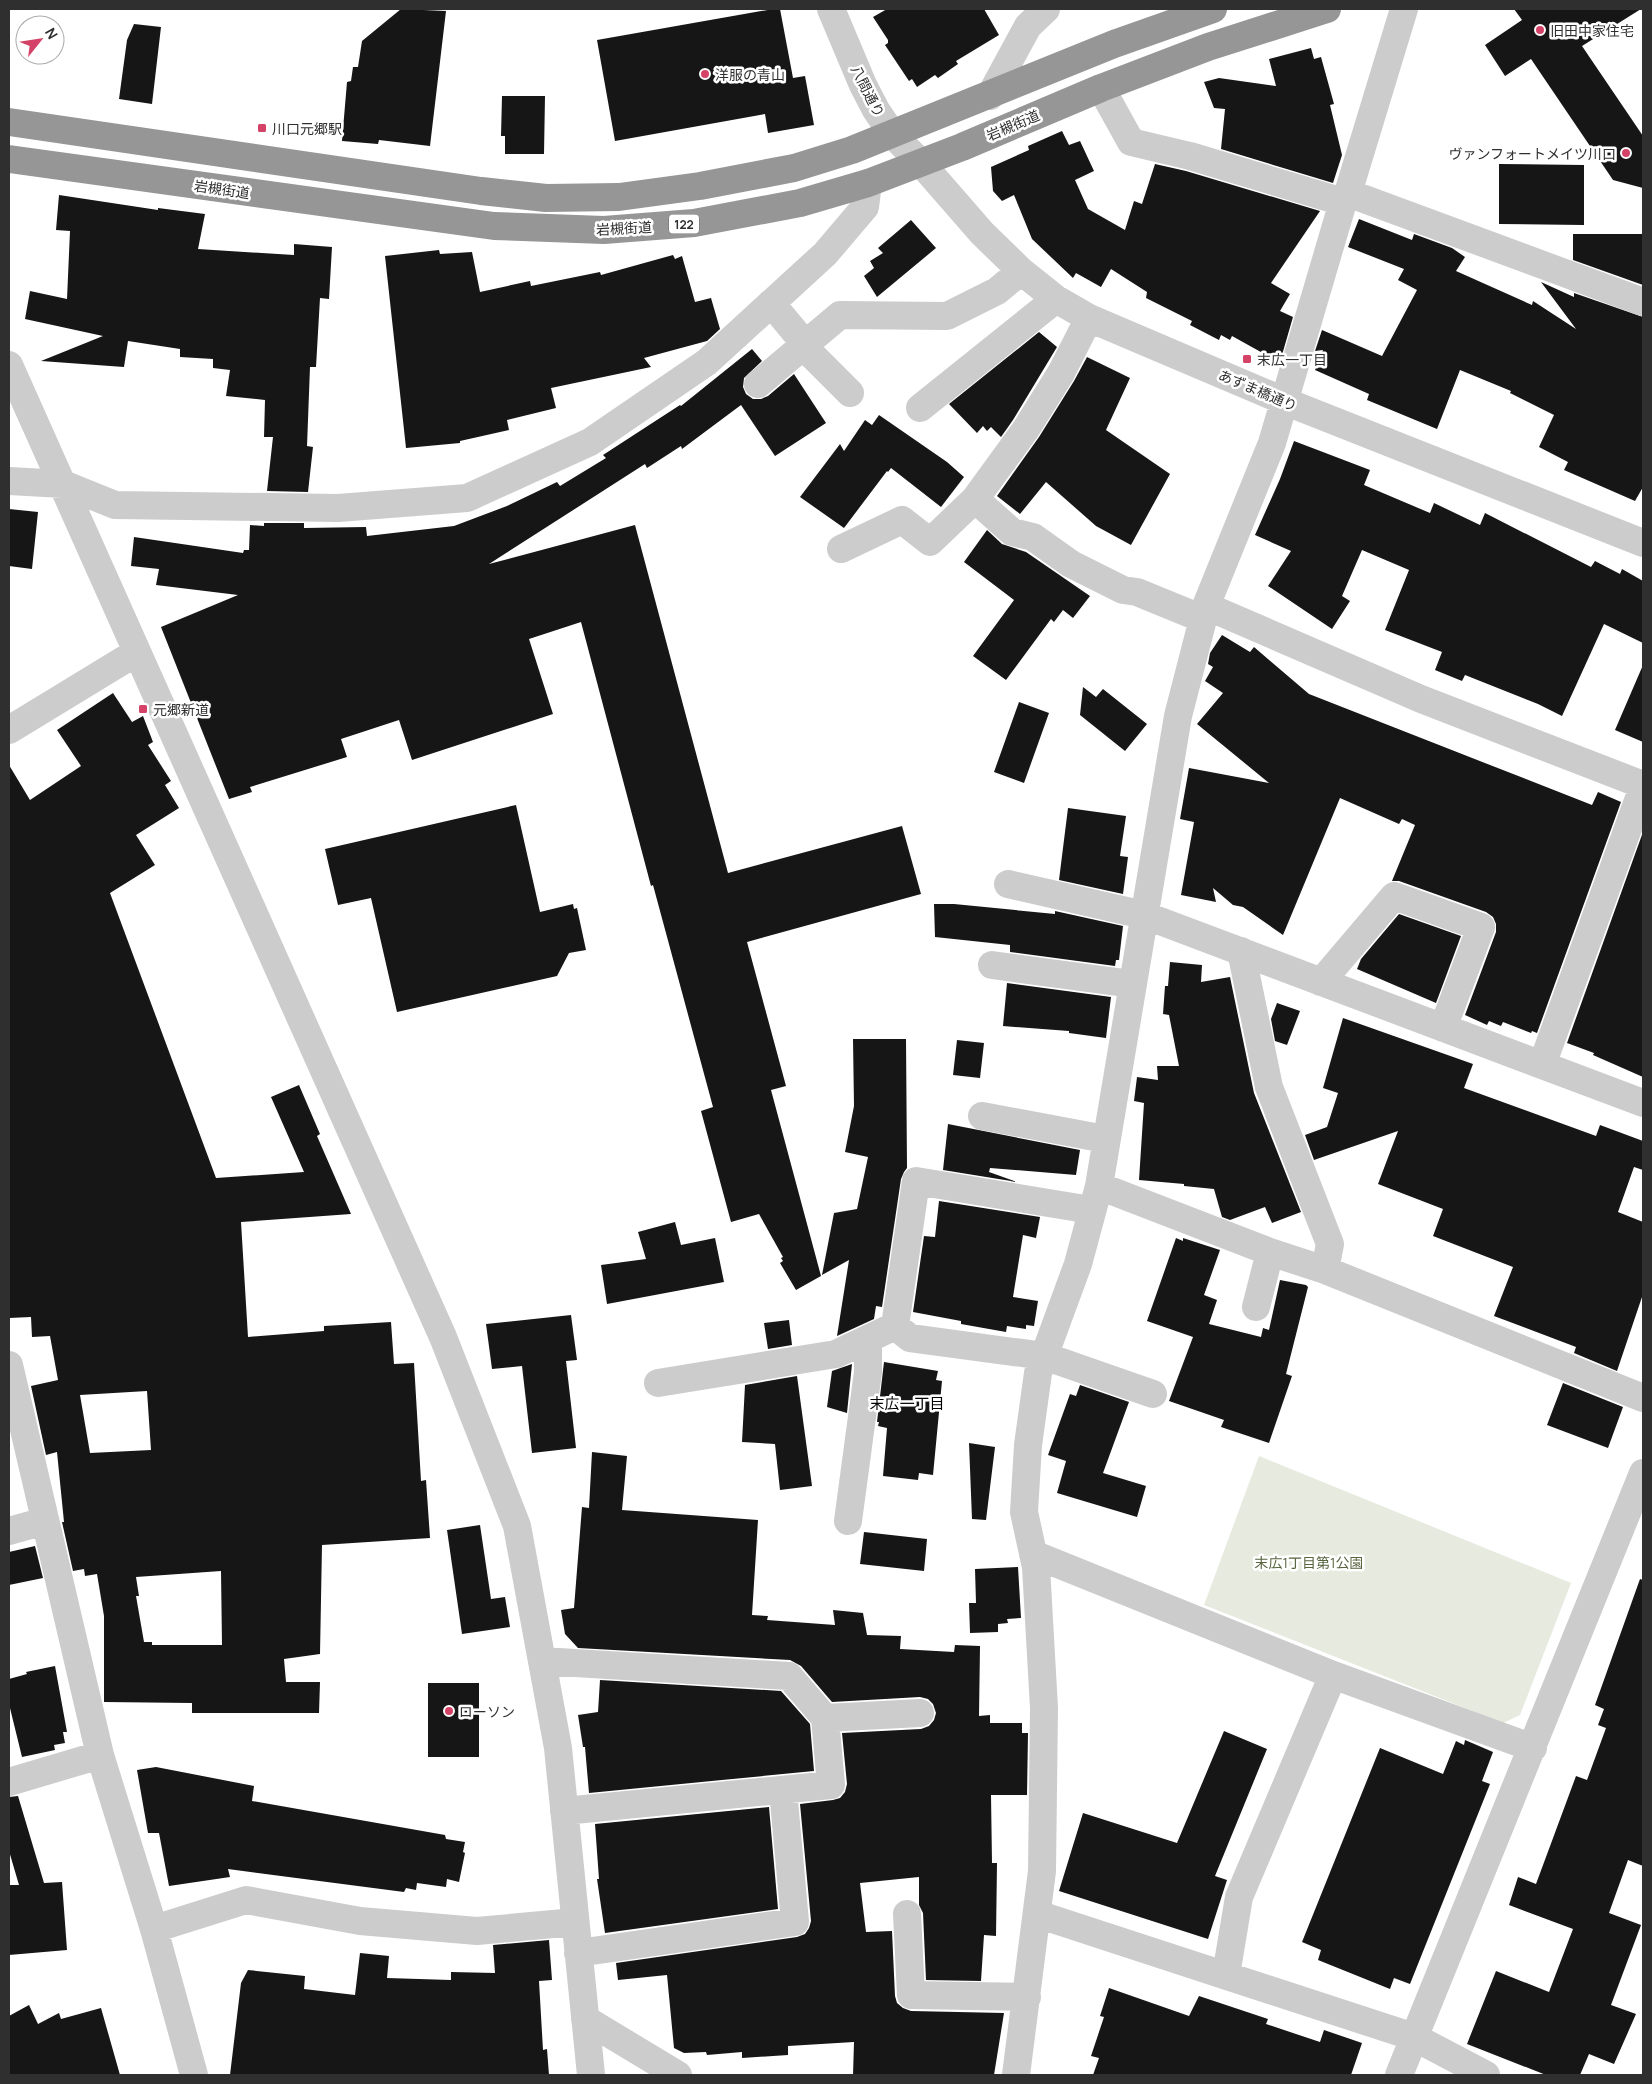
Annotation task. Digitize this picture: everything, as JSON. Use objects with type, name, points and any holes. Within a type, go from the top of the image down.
[{"type":"highway","points":[[9,122],[481,191],[546,198],[619,198],[700,186],[794,168],[852,150],[990,96],[1114,44],[1213,9]]},
{"type":"highway","name":"岩槻街道","points":[[9,159],[494,226],[604,230],[694,224],[800,203],[868,183],[1101,88],[1208,47],[1327,9]]},
{"type":"street","name":"八間通り","points":[[831,9],[863,85],[876,110],[893,135],[921,163]]},
{"type":"street","points":[[990,96],[1028,26],[1046,9]]},
{"type":"street","points":[[1016,2075],[1042,1871],[1044,1708],[1034,1554],[1024,1512],[1028,1445],[1038,1373],[1078,1264],[1095,1198],[1178,716],[1204,612],[1272,443],[1345,197],[1404,9]]},
{"type":"street","points":[[1101,88],[1131,142],[1345,197],[1643,302]]},
{"type":"street","name":"あずま橋通り","points":[[921,163],[982,234],[1021,271],[1056,299],[1089,318],[1284,401],[1643,543]]},
{"type":"street","points":[[9,480],[62,484],[115,505],[338,508],[466,498],[590,442],[707,362],[825,254],[865,207],[868,183]]},
{"type":"street","points":[[758,384],[840,315],[947,316],[997,291],[1021,271]]},
{"type":"street","points":[[920,408],[1056,299]]},
{"type":"street","points":[[771,303],[805,344],[810,353],[850,393]]},
{"type":"street","points":[[841,549],[902,520],[930,542],[975,499],[1026,429],[1061,373],[1089,318]]},
{"type":"street","points":[[9,365],[443,1337],[517,1526],[558,1748],[591,2075]]},
{"type":"street","points":[[975,499],[1012,532],[1033,537],[1071,564],[1123,590],[1137,592],[1204,612],[1643,786],[1542,1065]]},
{"type":"street","points":[[9,730],[137,652]]},
{"type":"street","points":[[1008,884],[1144,915],[1542,1065],[1641,1096]]},
{"type":"street","points":[[1321,982],[1394,896],[1481,927],[1443,1028]]},
{"type":"street","points":[[1241,951],[1270,1087],[1330,1244],[1325,1270]]},
{"type":"street","points":[[992,965],[1132,984]]},
{"type":"street","points":[[982,1116],[1105,1139]]},
{"type":"street","points":[[895,1326],[916,1181],[1095,1198],[1325,1270],[1643,1398]]},
{"type":"street","points":[[1256,1307],[1270,1252]]},
{"type":"street","points":[[658,1383],[836,1354],[895,1326]]},
{"type":"street","points":[[895,1326],[910,1338],[1044,1356],[1153,1394]]},
{"type":"street","points":[[848,1521],[868,1372],[868,1339]]},
{"type":"street","points":[[9,1366],[100,1755],[154,1929],[194,2075]]},
{"type":"street","points":[[1399,2075],[1643,1473]]},
{"type":"street","points":[[9,1531],[45,1522]]},
{"type":"street","points":[[1034,1554],[1333,1675],[1533,1748]]},
{"type":"street","points":[[542,1661],[789,1676],[825,1718],[831,1785],[564,1811]]},
{"type":"street","points":[[1226,1975],[1239,1897],[1333,1675]]},
{"type":"street","points":[[825,1718],[920,1713]]},
{"type":"street","points":[[9,1782],[100,1755]]},
{"type":"street","points":[[578,1953],[795,1922],[784,1790]]},
{"type":"street","points":[[154,1929],[246,1900],[360,1921],[477,1931],[575,1922]]},
{"type":"street","points":[[906,1914],[911,1994],[1026,1997]]},
{"type":"street","points":[[1037,1914],[1414,2037],[1486,2075]]},
{"type":"street","points":[[585,2019],[678,2075]]},
{"type":"green space","name":"末広1丁目第1公園","points":[[1259,1456],[1571,1583],[1520,1715],[1503,1723],[1204,1605]]},
{"type":"building","points":[[401,9],[446,11],[430,146],[379,140],[378,144],[342,141],[347,82],[351,81],[353,67],[358,67],[362,41]]},
{"type":"building","points":[[780,9],[793,78],[805,76],[814,125],[768,133],[765,114],[615,141],[597,40]]},
{"type":"building","points":[[887,9],[984,9],[999,35],[956,61],[958,64],[938,78],[935,75],[917,87],[912,79],[909,81],[885,45],[888,43],[888,40],[873,17]]},
{"type":"building","points":[[1514,9],[1641,9],[1582,46],[1643,136],[1643,188],[1613,180],[1531,59],[1505,76],[1485,45],[1522,20]]},
{"type":"building","points":[[134,24],[161,27],[152,104],[119,99],[127,40]]},
{"type":"building","points":[[1311,48],[1314,59],[1321,57],[1334,104],[1330,105],[1342,155],[1333,183],[1221,149],[1225,109],[1214,108],[1204,82],[1219,78],[1276,86],[1269,59]]},
{"type":"building","points":[[502,96],[545,96],[544,154],[505,154],[505,136],[501,136]]},
{"type":"building","points":[[1062,131],[1069,145],[1080,141],[1094,171],[1075,180],[1088,209],[1125,230],[1134,201],[1142,204],[1155,164],[1186,171],[1320,211],[1271,283],[1290,294],[1280,311],[1293,317],[1282,355],[1268,356],[1232,336],[1230,340],[1221,335],[1219,340],[1190,325],[1192,321],[1146,298],[1147,292],[1111,269],[1101,287],[1076,273],[1073,278],[1032,239],[1014,195],[1002,201],[993,191],[991,167],[1029,150],[1028,146]]},
{"type":"building","points":[[1499,164],[1584,165],[1584,225],[1499,224]]},
{"type":"building","points":[[59,195],[158,210],[158,208],[205,214],[198,249],[294,255],[294,244],[332,247],[329,299],[320,298],[316,367],[310,367],[307,446],[313,447],[308,492],[267,491],[273,437],[264,437],[265,400],[226,396],[230,370],[213,368],[213,359],[180,357],[180,349],[128,341],[124,367],[41,361],[103,336],[25,319],[30,291],[67,299],[70,231],[56,230]]},
{"type":"building","points":[[1359,219],[1412,240],[1414,234],[1452,248],[1465,257],[1456,271],[1532,305],[1533,301],[1576,329],[1541,282],[1574,297],[1574,293],[1643,317],[1643,487],[1635,501],[1564,470],[1568,462],[1539,447],[1554,415],[1510,393],[1511,391],[1460,370],[1437,429],[1367,400],[1369,394],[1315,370],[1323,350],[1315,351],[1322,330],[1382,356],[1417,290],[1398,280],[1404,269],[1348,247]]},
{"type":"building","points":[[911,220],[936,248],[877,297],[864,276],[874,268],[870,261],[883,253],[878,248]]},
{"type":"building","points":[[1573,234],[1643,234],[1643,285],[1573,260]]},
{"type":"building","points":[[439,250],[440,254],[472,252],[480,292],[530,281],[531,286],[600,272],[601,275],[673,255],[675,259],[682,256],[695,302],[711,298],[720,329],[707,341],[644,358],[651,367],[551,388],[556,408],[507,420],[509,430],[460,441],[460,443],[406,448],[385,256]]},
{"type":"building","points":[[1039,332],[1057,347],[1013,420],[1001,437],[991,427],[987,431],[983,426],[977,433],[949,404]]},
{"type":"building","points":[[752,349],[762,361],[744,378],[743,387],[746,394],[753,399],[761,399],[768,396],[794,374],[826,423],[775,456],[741,405],[682,449],[681,446],[647,468],[645,464],[489,564],[635,525],[728,873],[902,826],[921,894],[747,942],[786,1086],[771,1090],[821,1276],[796,1290],[780,1263],[783,1261],[781,1258],[783,1257],[759,1214],[731,1222],[701,1111],[713,1107],[653,885],[651,886],[581,622],[529,639],[553,714],[412,760],[399,720],[341,739],[347,757],[250,787],[252,792],[229,799],[161,627],[238,595],[156,585],[159,569],[131,566],[134,537],[243,553],[244,550],[249,550],[250,525],[264,526],[264,523],[304,523],[304,528],[366,527],[367,536],[454,526],[507,506],[557,482],[560,486],[606,458],[603,455],[681,406]]},
{"type":"building","points":[[1087,357],[1130,378],[1106,430],[1170,474],[1131,545],[1096,526],[1046,482],[1020,514],[997,496],[1039,437]]},
{"type":"building","points":[[879,415],[947,462],[964,477],[941,507],[891,468],[844,528],[800,497],[840,444],[844,451],[865,420],[872,425]]},
{"type":"building","points":[[1294,441],[1370,470],[1364,485],[1430,513],[1434,503],[1480,525],[1485,513],[1591,567],[1595,561],[1620,574],[1622,569],[1643,581],[1643,643],[1604,624],[1562,716],[1538,704],[1465,675],[1462,681],[1435,670],[1442,652],[1385,630],[1409,570],[1362,550],[1342,596],[1350,601],[1332,629],[1268,586],[1291,551],[1255,535],[1280,479]]},
{"type":"building","points":[[9,509],[38,512],[32,569],[9,566]]},
{"type":"building","points":[[987,530],[1002,544],[1026,552],[1090,596],[1073,618],[1063,610],[1054,622],[1051,619],[1006,680],[973,656],[1014,600],[964,562]]},
{"type":"building","points":[[1222,635],[1250,652],[1254,647],[1309,694],[1592,805],[1598,792],[1621,802],[1537,1033],[1532,1031],[1531,1033],[1503,1022],[1501,1026],[1489,1021],[1487,1025],[1465,1015],[1496,932],[1496,924],[1493,917],[1486,912],[1399,881],[1392,881],[1415,825],[1402,819],[1399,824],[1340,798],[1283,935],[1243,907],[1233,905],[1213,888],[1216,902],[1181,895],[1194,822],[1180,819],[1189,768],[1269,783],[1197,724],[1223,693],[1205,681],[1213,667],[1208,664],[1210,653]]},
{"type":"building","points":[[1643,665],[1643,742],[1615,730]]},
{"type":"building","points":[[1083,687],[1096,697],[1103,689],[1147,724],[1125,751],[1080,715]]},
{"type":"building","points":[[113,693],[132,722],[143,716],[153,742],[148,745],[171,781],[165,785],[179,808],[136,835],[155,865],[110,893],[216,1178],[304,1172],[271,1097],[299,1085],[320,1134],[317,1136],[351,1214],[241,1222],[248,1337],[324,1331],[324,1326],[391,1322],[394,1364],[414,1363],[421,1481],[426,1480],[430,1538],[322,1545],[320,1654],[284,1659],[286,1682],[320,1682],[319,1713],[192,1713],[192,1703],[104,1702],[104,1616],[97,1574],[85,1576],[84,1569],[73,1571],[62,1522],[64,1522],[57,1452],[46,1455],[31,1386],[58,1380],[50,1336],[32,1337],[31,1317],[9,1318],[9,765],[30,800],[81,766],[57,730]],"holes":[[[147,1391],[151,1450],[90,1453],[80,1395]],[[221,1571],[222,1645],[152,1645],[152,1642],[144,1642],[136,1596],[139,1596],[136,1577]]]},
{"type":"building","points":[[1019,702],[1049,713],[1024,783],[994,772]]},
{"type":"building","points":[[516,805],[540,912],[573,904],[574,909],[577,908],[586,950],[569,953],[557,976],[397,1012],[371,898],[338,905],[325,849]]},
{"type":"building","points":[[1068,808],[1126,816],[1120,856],[1128,857],[1123,894],[1059,880]]},
{"type":"building","points":[[1643,832],[1643,1077],[1593,1055],[1594,1053],[1567,1043]]},
{"type":"building","points":[[934,904],[954,904],[1055,914],[1055,911],[1123,926],[1119,960],[1116,960],[1115,966],[1010,952],[1010,945],[935,937]]},
{"type":"building","points":[[1399,914],[1461,936],[1436,1003],[1357,969],[1361,959]]},
{"type":"building","points":[[1170,962],[1202,965],[1201,982],[1230,977],[1254,1093],[1301,1212],[1272,1223],[1265,1207],[1230,1220],[1222,1217],[1214,1189],[1139,1180],[1144,1103],[1134,1101],[1137,1077],[1158,1080],[1157,1066],[1179,1066],[1169,1015],[1163,1014],[1165,986],[1168,986]]},
{"type":"building","points":[[1007,983],[1111,997],[1106,1038],[1069,1033],[1069,1031],[1003,1026]]},
{"type":"building","points":[[1277,1003],[1300,1011],[1287,1045],[1275,1041],[1271,1019]]},
{"type":"building","points":[[1343,1018],[1473,1064],[1464,1088],[1596,1136],[1600,1125],[1643,1141],[1643,1170],[1634,1167],[1618,1212],[1643,1222],[1643,1294],[1617,1371],[1574,1353],[1576,1347],[1494,1316],[1513,1267],[1433,1236],[1443,1209],[1378,1184],[1398,1131],[1314,1160],[1305,1135],[1327,1127],[1338,1093],[1323,1088]]},
{"type":"building","points":[[853,1039],[906,1039],[907,1168],[901,1179],[882,1307],[876,1306],[874,1319],[837,1336],[849,1260],[822,1275],[834,1213],[857,1209],[868,1157],[845,1152],[854,1106]]},
{"type":"building","points":[[957,1040],[984,1043],[980,1078],[953,1075]]},
{"type":"building","points":[[948,1124],[1080,1150],[1076,1175],[990,1168],[989,1172],[1017,1182],[943,1170]]},
{"type":"building","points":[[939,1201],[1040,1217],[1036,1238],[1023,1235],[1013,1297],[1038,1301],[1034,1326],[1026,1325],[1026,1329],[1007,1326],[1006,1332],[961,1324],[961,1321],[913,1312],[924,1236],[935,1237]]},
{"type":"building","points":[[675,1222],[681,1245],[715,1238],[724,1282],[607,1304],[601,1265],[646,1259],[638,1232]]},
{"type":"building","points":[[1176,1238],[1183,1241],[1183,1238],[1220,1250],[1204,1295],[1217,1300],[1209,1324],[1261,1337],[1263,1328],[1269,1330],[1280,1280],[1308,1287],[1286,1374],[1292,1376],[1269,1443],[1221,1427],[1224,1420],[1169,1401],[1193,1337],[1147,1321]]},
{"type":"building","points":[[571,1315],[577,1360],[566,1361],[576,1448],[532,1453],[522,1366],[492,1369],[486,1324]]},
{"type":"building","points":[[789,1320],[792,1345],[768,1349],[764,1323]]},
{"type":"building","points":[[884,1362],[938,1371],[936,1380],[942,1381],[933,1475],[919,1473],[918,1480],[883,1476],[887,1428],[878,1426],[879,1422],[877,1422]]},
{"type":"building","points":[[852,1364],[847,1413],[827,1407],[832,1371]]},
{"type":"building","points":[[797,1376],[812,1486],[780,1490],[775,1444],[742,1442],[745,1385]]},
{"type":"building","points":[[1563,1383],[1623,1407],[1608,1448],[1547,1425]]},
{"type":"building","points":[[1080,1385],[1129,1402],[1103,1473],[1146,1486],[1137,1517],[1057,1493],[1066,1461],[1048,1455],[1070,1394],[1076,1396]]},
{"type":"building","points":[[969,1443],[995,1447],[986,1520],[972,1519]]},
{"type":"building","points":[[592,1452],[627,1456],[622,1510],[758,1520],[752,1615],[768,1616],[767,1620],[835,1625],[833,1610],[863,1613],[867,1635],[901,1636],[900,1649],[954,1652],[955,1645],[980,1646],[979,1716],[990,1715],[990,1723],[1022,1723],[1022,1733],[1028,1733],[1027,1795],[991,1795],[992,1863],[997,1863],[996,1936],[984,1935],[981,1981],[926,1980],[923,1913],[919,1905],[919,1877],[860,1883],[866,1932],[892,1931],[895,1996],[897,2003],[911,2011],[1004,2013],[994,2075],[853,2075],[854,2042],[788,2046],[788,2055],[742,2058],[742,2052],[707,2055],[706,2052],[684,2053],[674,2048],[667,1975],[618,1980],[616,1963],[797,1937],[805,1934],[811,1921],[800,1804],[833,1800],[840,1798],[845,1792],[847,1784],[842,1733],[921,1729],[929,1726],[934,1720],[936,1713],[933,1704],[928,1699],[920,1697],[832,1702],[801,1666],[790,1660],[578,1648],[565,1634],[561,1610],[574,1608],[582,1507],[589,1508]]},
{"type":"building","points":[[480,1525],[491,1599],[505,1597],[510,1627],[462,1634],[447,1530]]},
{"type":"building","points":[[864,1532],[927,1539],[924,1571],[860,1564]]},
{"type":"building","points":[[35,1546],[43,1578],[9,1585],[9,1552]]},
{"type":"building","points":[[1018,1567],[1021,1618],[1007,1619],[1008,1623],[998,1624],[998,1632],[970,1633],[969,1603],[976,1603],[975,1569]]},
{"type":"building","points":[[1640,1579],[1643,1580],[1643,1866],[1628,1860],[1609,1913],[1641,1925],[1611,2005],[1636,2014],[1614,2064],[1589,2054],[1580,2075],[1546,2075],[1467,2044],[1496,1971],[1549,1992],[1573,1929],[1509,1905],[1518,1877],[1536,1884],[1576,1776],[1587,1780],[1606,1728],[1598,1725],[1604,1709],[1595,1705]]},
{"type":"building","points":[[55,1666],[67,1732],[63,1732],[65,1743],[54,1745],[55,1750],[22,1757],[9,1704],[9,1679],[27,1674],[26,1672]]},
{"type":"building","points":[[600,1680],[781,1691],[810,1724],[814,1771],[589,1793],[585,1747],[583,1747],[578,1715],[598,1712]]},
{"type":"building","points":[[428,1683],[479,1683],[479,1757],[428,1757]]},
{"type":"building","points":[[1224,1731],[1267,1749],[1215,1876],[1227,1880],[1208,1939],[1059,1891],[1083,1813],[1177,1843]]},
{"type":"building","points":[[1465,1740],[1493,1752],[1482,1781],[1490,1784],[1410,1984],[1394,1978],[1390,1989],[1318,1960],[1321,1950],[1302,1942],[1380,1748],[1443,1774],[1456,1741],[1464,1745]]},
{"type":"building","points":[[156,1767],[254,1786],[252,1801],[445,1835],[446,1839],[465,1842],[463,1852],[465,1853],[459,1882],[447,1879],[446,1887],[417,1883],[416,1890],[406,1888],[404,1892],[228,1869],[230,1877],[169,1886],[159,1833],[148,1833],[137,1770]]},
{"type":"building","points":[[18,1796],[44,1883],[62,1882],[67,1950],[9,1955],[9,1885],[19,1885],[9,1851],[9,1797]]},
{"type":"building","points":[[769,1807],[778,1909],[605,1933],[597,1879],[599,1879],[595,1824]]},
{"type":"building","points":[[549,1940],[552,1980],[539,1981],[543,2050],[547,2049],[549,2075],[230,2075],[241,1983],[248,1970],[305,1976],[304,1989],[355,1995],[360,1953],[389,1956],[387,1978],[451,1980],[451,1972],[495,1973],[493,1945]]},
{"type":"building","points":[[1109,1988],[1189,2016],[1199,1996],[1268,2019],[1266,2024],[1320,2042],[1324,2030],[1362,2043],[1351,2075],[1093,2075],[1099,2058],[1091,2056],[1104,2017],[1100,2016]]},
{"type":"building","points":[[29,2005],[38,2024],[59,2013],[61,2019],[101,2008],[120,2075],[9,2075],[9,2016]]},
{"type":"place","name":"旧田中家住宅","points":[[1540,30]]},
{"type":"place","name":"洋服の青山","points":[[705,74]]},
{"type":"place","name":"川口元郷駅","points":[[262,128]]},
{"type":"place","name":"ヴァンフォートメイツ川口","points":[[1626,153]]},
{"type":"place","name":"末広一丁目","points":[[1247,359]]},
{"type":"place","name":"元郷新道","points":[[143,709]]},
{"type":"place","name":"ローソン","points":[[449,1711]]},
{"type":"district","name":"末広一丁目","points":[[907,1403]]}]
